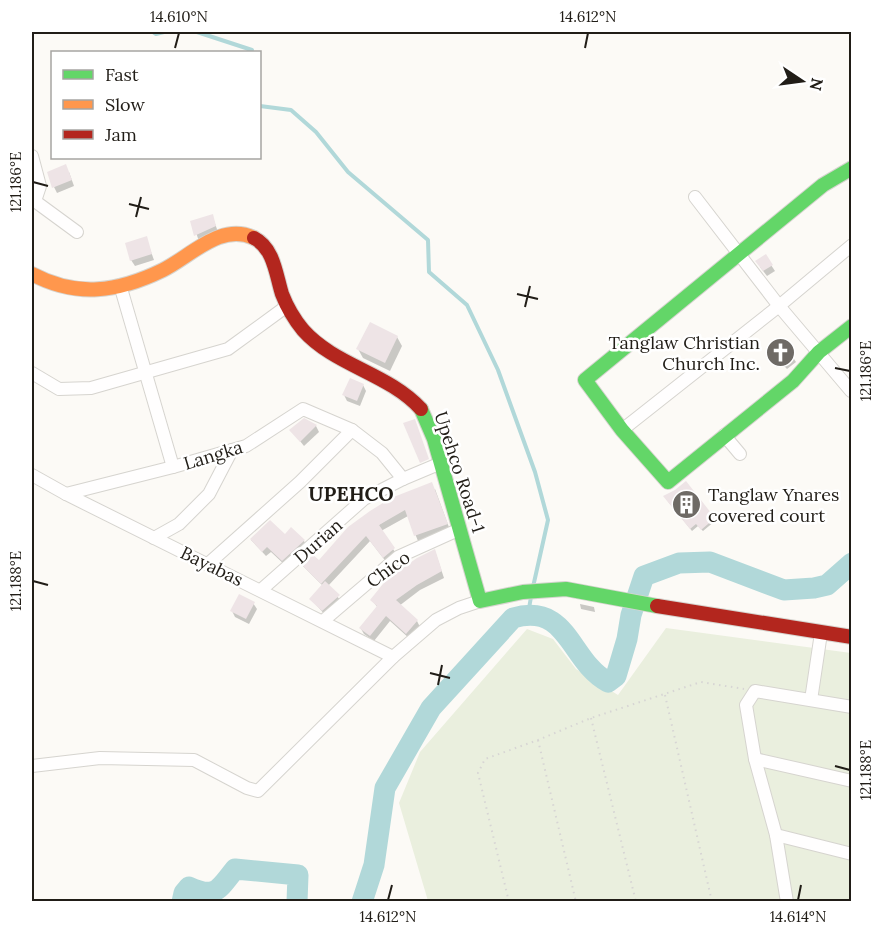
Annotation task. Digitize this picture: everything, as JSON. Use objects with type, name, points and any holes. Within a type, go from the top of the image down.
[{"type":"street","points":[[32,156],[40,186],[33,200],[77,232]]},
{"type":"street","points":[[852,168],[823,185],[585,380],[622,430],[668,482],[793,381],[819,352],[852,326]]},
{"type":"street","points":[[695,197],[779,306],[851,391]]},
{"type":"street","name":"Upehco Road-1","points":[[32,274],[45,282],[69,290],[96,290],[120,285],[179,261],[223,235],[243,234],[261,241],[269,252],[287,306],[304,331],[335,355],[390,383],[414,401],[421,410],[428,422],[441,463],[480,601]]},
{"type":"street","points":[[622,430],[852,245]]},
{"type":"street","points":[[120,285],[173,467]]},
{"type":"street","points":[[32,373],[59,389],[91,388],[228,349],[287,306]]},
{"type":"street","name":"Langka","points":[[66,494],[246,446],[303,410],[352,430],[382,453],[403,478]]},
{"type":"street","points":[[208,564],[300,482],[352,430]]},
{"type":"street","points":[[724,435],[740,454]]},
{"type":"street","points":[[154,538],[179,524],[209,494],[232,450]]},
{"type":"street","name":"Durian","points":[[261,590],[364,499],[403,478],[441,463]]},
{"type":"street","name":"Bayabas","points":[[32,475],[393,657]]},
{"type":"street","name":"Chico","points":[[323,621],[398,557],[460,529]]},
{"type":"street","points":[[32,766],[100,759],[194,760],[247,788],[258,791],[393,657],[436,620],[459,608],[480,601],[542,589],[566,589],[648,605],[852,637]]},
{"type":"street","points":[[811,700],[821,633]]},
{"type":"street","points":[[787,902],[776,835],[754,759],[746,705],[755,691],[852,707]]},
{"type":"street","points":[[754,759],[852,781]]},
{"type":"street","points":[[776,835],[852,854]]},
{"type":"path","points":[[509,902],[478,773],[485,759],[591,718],[701,682],[755,691]]},
{"type":"path","points":[[665,695],[712,902]]},
{"type":"path","points":[[591,718],[636,902]]},
{"type":"path","points":[[538,740],[576,902]]},
{"type":"green space","points":[[666,628],[851,653],[851,901],[428,901],[399,803],[420,752],[527,629],[553,639],[576,669],[618,695]]},
{"type":"building","points":[[66,164],[72,180],[52,188],[47,172]]},
{"type":"building","points":[[213,214],[216,226],[194,236],[190,221]]},
{"type":"building","points":[[147,236],[152,254],[130,261],[125,243]]},
{"type":"building","points":[[766,254],[773,265],[763,271],[755,261]]},
{"type":"building","points":[[370,322],[398,336],[385,363],[356,349]]},
{"type":"building","name":"Tanglaw Christian Church Inc.","points":[[779,340],[794,355],[783,365],[769,349]]},
{"type":"building","points":[[350,378],[364,384],[357,401],[342,395]]},
{"type":"building","points":[[304,418],[317,425],[300,442],[289,430]]},
{"type":"building","points":[[415,419],[429,459],[420,463],[403,423]]},
{"type":"building","name":"Tanglaw Ynares covered court","points":[[686,481],[715,518],[701,530],[696,524],[690,529],[663,496]]},
{"type":"building","points":[[432,482],[448,524],[414,536],[405,510],[379,525],[395,548],[383,558],[366,536],[321,584],[302,565],[313,555],[319,560],[348,527],[370,511],[391,498]]},
{"type":"building","points":[[270,520],[285,534],[291,527],[305,540],[282,561],[267,547],[262,552],[250,539]]},
{"type":"building","points":[[435,549],[442,571],[396,600],[418,620],[406,634],[386,616],[370,636],[359,628],[377,606],[370,600],[387,579],[417,558]]},
{"type":"building","points":[[325,581],[340,595],[322,611],[309,599]]},
{"type":"building","points":[[239,594],[255,602],[246,619],[230,611]]},
{"type":"waterway","points":[[153,32],[156,34],[164,32]]},
{"type":"waterway","points":[[197,32],[252,50],[250,51]]},
{"type":"waterway","points":[[261,106],[291,110],[316,132],[348,172],[428,240],[429,272],[467,305],[498,370],[535,472],[548,520],[533,587]]},
{"type":"waterway","points":[[362,902],[374,865],[385,788],[431,708],[513,618],[532,615],[546,618],[567,636],[595,673],[608,682],[616,676],[627,639],[631,615],[644,576],[679,563],[710,562],[784,590],[827,585],[852,563]]},
{"type":"waterway","points":[[528,614],[531,597]]},
{"type":"waterway","points":[[182,902],[184,893],[189,887],[198,891],[211,892],[220,887],[235,869],[298,875],[297,902]]},
{"type":"traffic: fast","points":[[852,168],[823,185],[585,380],[622,430],[668,482],[793,381],[819,352],[852,326]]},
{"type":"traffic: fast","points":[[421,409],[434,439],[480,601],[523,592],[566,589],[657,606]]},
{"type":"traffic: slow","points":[[32,274],[65,287],[81,289],[114,287],[163,270],[218,237],[242,234],[254,238]]},
{"type":"traffic: jam","points":[[254,238],[261,242],[270,255],[284,299],[303,330],[330,352],[393,387],[421,409]]},
{"type":"traffic: jam","points":[[657,606],[852,637]]},
{"type":"place","name":"Tanglaw Christian Church Inc.","points":[[781,352]]},
{"type":"place","name":"Tanglaw Ynares covered court","points":[[687,504]]},
{"type":"district","name":"UPEHCO","points":[[351,493]]}]
